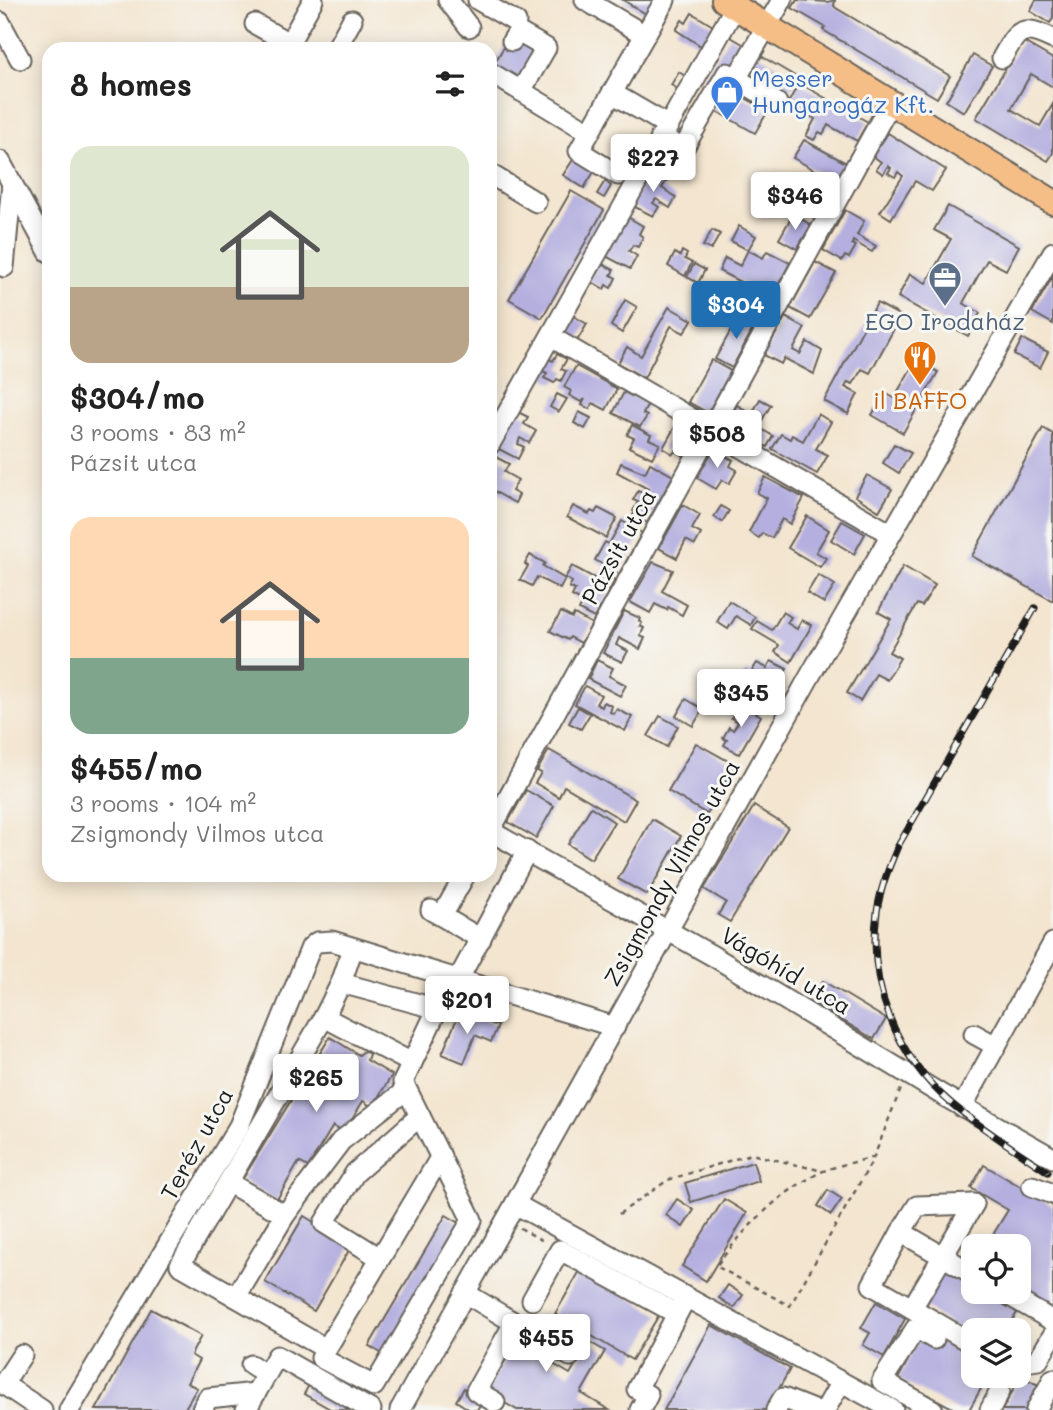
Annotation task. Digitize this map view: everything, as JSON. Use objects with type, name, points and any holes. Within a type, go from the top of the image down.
[{"type":"main road","points":[[730,3],[891,102],[1047,193]]},
{"type":"street","points":[[290,42],[313,0]]},
{"type":"street","points":[[448,0],[469,27]]},
{"type":"street","points":[[478,0],[516,22]]},
{"type":"street","points":[[584,0],[645,35]]},
{"type":"street","points":[[618,175],[579,151],[665,0]]},
{"type":"street","points":[[736,79],[782,0]]},
{"type":"street","points":[[497,432],[664,130],[730,3]]},
{"type":"street","points":[[340,42],[352,20]]},
{"type":"street","points":[[0,22],[20,59]]},
{"type":"street","points":[[255,24],[282,42]]},
{"type":"street","points":[[1002,58],[1015,35],[1023,30],[1035,31],[1053,39]]},
{"type":"street","points":[[512,41],[518,32],[546,48],[521,91]]},
{"type":"street","points":[[612,93],[664,130],[683,149],[727,74],[777,103]]},
{"type":"street","points":[[497,77],[589,132]]},
{"type":"street","name":"Pázsit utca","points":[[497,818],[891,102]]},
{"type":"street","points":[[0,161],[42,239]]},
{"type":"street","points":[[497,178],[536,202]]},
{"type":"street","points":[[4,267],[12,183]]},
{"type":"street","name":"Zsigmondy Vilmos utca","points":[[400,1410],[891,534],[1053,252]]},
{"type":"street","points":[[551,337],[891,534]]},
{"type":"street","name":"Vágóhíd utca","points":[[497,835],[668,930],[962,1107],[1053,1158]]},
{"type":"street","points":[[441,1156],[321,1358],[374,1386],[471,1220],[441,1156],[403,1082],[438,1009],[481,939],[527,851]]},
{"type":"street","points":[[460,882],[437,913],[481,939]]},
{"type":"street","name":"Teréz utca","points":[[69,1410],[239,1126],[311,947],[317,942],[332,942],[615,1027]]},
{"type":"street","points":[[962,1107],[1053,943]]},
{"type":"street","points":[[326,1349],[180,1265],[324,1017],[341,983],[353,948]]},
{"type":"street","points":[[341,983],[438,1009]]},
{"type":"street","points":[[324,1017],[412,1063]]},
{"type":"street","points":[[974,1034],[996,1046]]},
{"type":"street","points":[[236,1297],[285,1215],[341,1141],[406,1090]]},
{"type":"street","points":[[380,1258],[324,1223],[355,1172],[420,1116]]},
{"type":"street","points":[[229,1182],[285,1215]]},
{"type":"street","points":[[1032,1186],[1053,1194]]},
{"type":"street","points":[[912,1308],[974,1204],[917,1206],[872,1285],[961,1337]]},
{"type":"street","points":[[511,1212],[682,1306],[841,1382],[893,1410]]},
{"type":"street","points":[[901,1232],[961,1267]]},
{"type":"street","points":[[532,1300],[565,1242]]},
{"type":"street","points":[[465,1293],[570,1356]]},
{"type":"street","points":[[1024,1304],[1053,1321]]},
{"type":"street","points":[[640,1410],[648,1395],[637,1389],[682,1306]]},
{"type":"street","points":[[495,1402],[476,1391],[514,1323]]},
{"type":"street","points":[[872,1399],[916,1328],[934,1339]]},
{"type":"street","points":[[1031,1361],[1038,1360],[1053,1335]]},
{"type":"street","points":[[22,1355],[3,1384],[41,1410]]},
{"type":"street","points":[[202,1410],[208,1398],[251,1402],[259,1370],[277,1356],[371,1410]]},
{"type":"street","points":[[1036,1410],[1053,1379]]},
{"type":"street","points":[[882,1381],[933,1410]]},
{"type":"street","points":[[825,1410],[841,1382]]},
{"type":"street","points":[[990,1410],[1000,1391]]},
{"type":"street","points":[[776,1410],[783,1398],[813,1410]]},
{"type":"path","points":[[874,1157],[823,1171],[777,1199],[746,1228],[716,1266],[790,1306],[874,1157],[908,1074]]},
{"type":"path","points":[[618,1214],[668,1180],[751,1154],[823,1171]]},
{"type":"path","points":[[511,1212],[565,1242]]},
{"type":"building","points":[[623,0],[655,0],[646,14]]},
{"type":"building","points":[[797,0],[835,0],[836,8],[950,76],[937,98],[823,30],[825,27],[792,8]]},
{"type":"building","points":[[1036,0],[1053,0],[1053,18],[1050,23],[1030,11]]},
{"type":"building","points":[[692,13],[713,26],[701,46],[676,30],[682,20],[686,23]]},
{"type":"building","points":[[729,36],[748,47],[684,134],[675,129]]},
{"type":"building","points":[[518,39],[536,49],[519,84],[497,69],[497,59],[506,43]]},
{"type":"building","points":[[1022,41],[1053,59],[1053,87],[1031,74],[1011,109],[1040,126],[1053,104],[1053,153],[1048,161],[976,118]]},
{"type":"building","points":[[756,53],[798,78],[791,89],[750,64]]},
{"type":"building","points":[[973,55],[992,66],[964,112],[946,101]]},
{"type":"building","points":[[679,72],[685,76],[678,89],[671,85]]},
{"type":"building","points":[[799,83],[868,122],[857,141],[828,125],[823,134],[819,132],[814,140],[806,136],[815,119],[788,103]]},
{"type":"building","points":[[724,86],[768,111],[755,133],[711,108]]},
{"type":"building","points":[[888,133],[946,170],[932,191],[915,181],[891,219],[880,212],[903,176],[898,172],[895,177],[888,173],[891,168],[888,166],[883,174],[876,169],[881,162],[873,156]]},
{"type":"building","points":[[804,140],[846,163],[823,204],[806,194],[818,172],[793,158]]},
{"type":"building","points":[[577,154],[597,167],[584,188],[563,175]]},
{"type":"building","points":[[652,169],[668,178],[662,188],[676,197],[670,208],[656,199],[653,203],[659,207],[653,216],[631,205]]},
{"type":"building","points":[[605,181],[611,186],[604,198],[597,194]]},
{"type":"building","points":[[571,191],[604,210],[542,318],[509,299]]},
{"type":"building","points":[[948,206],[1019,246],[1006,270],[987,260],[963,303],[980,313],[968,336],[898,297],[910,274],[926,283],[951,239],[934,230]]},
{"type":"building","points":[[845,210],[864,221],[857,235],[876,246],[872,252],[853,241],[852,244],[856,246],[849,258],[845,256],[842,261],[823,250]]},
{"type":"building","points":[[793,214],[811,225],[797,249],[779,239]]},
{"type":"building","points":[[624,215],[643,226],[639,234],[643,237],[638,247],[633,245],[629,251],[637,256],[630,269],[602,254]]},
{"type":"building","points":[[739,226],[756,236],[748,250],[731,241]]},
{"type":"building","points":[[712,230],[720,234],[711,250],[703,246]]},
{"type":"building","points":[[748,250],[763,258],[767,251],[790,263],[766,308],[743,295],[748,286],[719,271],[725,258],[740,266]]},
{"type":"building","points":[[682,251],[687,254],[685,259],[692,263],[685,276],[668,266],[675,253],[680,256]]},
{"type":"building","points":[[598,262],[614,270],[611,275],[616,278],[611,288],[606,285],[604,289],[589,280]]},
{"type":"building","points":[[815,262],[836,273],[810,319],[790,308]]},
{"type":"building","points":[[694,264],[705,270],[698,283],[687,277]]},
{"type":"building","points":[[1053,276],[1053,324],[1032,312]]},
{"type":"building","points":[[625,300],[637,307],[622,333],[611,326]]},
{"type":"building","points":[[877,303],[901,316],[870,373],[862,369],[853,384],[848,382],[845,387],[858,394],[848,414],[824,401]]},
{"type":"building","points":[[669,307],[692,320],[684,333],[671,326],[644,378],[618,363],[627,347],[641,356]]},
{"type":"building","points":[[570,314],[587,324],[577,341],[560,331]]},
{"type":"building","points":[[740,314],[756,323],[732,368],[715,359]]},
{"type":"building","points":[[785,317],[805,328],[793,350],[800,354],[807,342],[822,351],[814,374],[784,358],[781,364],[764,355]]},
{"type":"building","points":[[1022,339],[1048,352],[1040,368],[1014,355]]},
{"type":"building","points":[[557,354],[567,359],[561,369],[566,371],[561,381],[557,379],[554,383],[544,378],[547,373],[539,369],[545,357],[553,361]]},
{"type":"building","points":[[711,360],[731,371],[708,413],[688,402]]},
{"type":"building","points":[[916,360],[938,372],[903,433],[872,415],[885,393],[894,398]]},
{"type":"building","points":[[576,366],[617,389],[606,410],[593,403],[589,409],[582,405],[585,399],[581,402],[569,395],[571,391],[564,387]]},
{"type":"building","points":[[624,392],[648,404],[643,414],[647,416],[640,427],[613,413]]},
{"type":"building","points":[[557,394],[567,399],[559,412],[550,407]]},
{"type":"building","points":[[760,399],[771,405],[758,427],[773,436],[767,447],[726,425],[737,405],[752,414]]},
{"type":"building","points":[[514,410],[528,417],[524,424],[536,431],[529,443],[520,438],[518,444],[524,447],[518,459],[497,448]]},
{"type":"building","points":[[579,412],[591,418],[585,429],[574,423]]},
{"type":"building","points":[[818,414],[831,422],[816,449],[828,455],[817,474],[772,449],[781,434],[790,439],[792,435],[803,441]]},
{"type":"building","points":[[677,423],[696,434],[684,456],[663,448]]},
{"type":"building","points":[[632,425],[651,435],[649,439],[660,444],[652,458],[629,447],[634,438],[627,435]]},
{"type":"building","points":[[1043,428],[1053,434],[1053,601],[972,556]]},
{"type":"building","points":[[894,444],[911,453],[899,473],[883,463]]},
{"type":"building","points":[[713,449],[733,460],[730,466],[737,470],[729,484],[722,480],[716,489],[697,478]]},
{"type":"building","points":[[497,458],[509,464],[504,472],[518,480],[512,491],[519,495],[515,503],[497,493]]},
{"type":"building","points":[[621,463],[645,473],[650,463],[673,476],[647,523],[633,515],[638,502],[633,500],[638,491],[645,494],[648,489],[617,472]]},
{"type":"building","points":[[867,475],[892,489],[879,511],[855,496]]},
{"type":"building","points":[[765,477],[804,498],[790,524],[782,519],[772,538],[762,533],[759,538],[749,532],[767,498],[757,493]]},
{"type":"building","points":[[683,505],[700,515],[692,529],[701,534],[695,545],[686,540],[677,558],[659,548]]},
{"type":"building","points":[[573,506],[589,514],[591,511],[595,513],[598,508],[617,518],[606,538],[567,517]]},
{"type":"building","points":[[721,506],[729,511],[722,522],[714,517]]},
{"type":"building","points":[[807,516],[829,530],[816,552],[826,558],[820,567],[788,548]]},
{"type":"building","points":[[622,521],[642,533],[619,574],[595,560],[605,542],[609,544]]},
{"type":"building","points":[[842,521],[865,534],[854,554],[831,540]]},
{"type":"building","points":[[530,555],[565,579],[560,589],[537,577],[532,586],[520,580],[528,566],[525,564]]},
{"type":"building","points":[[653,562],[673,570],[662,591],[687,605],[682,615],[668,607],[667,610],[655,604],[650,613],[630,602]]},
{"type":"building","points":[[572,566],[596,579],[600,571],[615,580],[594,618],[579,610],[583,602],[572,596],[575,590],[569,587],[572,582],[565,578]]},
{"type":"building","points":[[903,566],[935,585],[922,606],[917,604],[889,652],[900,658],[887,680],[876,674],[860,701],[847,693],[891,619],[878,612]]},
{"type":"building","points":[[818,575],[835,585],[824,603],[807,593]]},
{"type":"building","points":[[729,601],[755,617],[751,625],[736,616],[728,629],[717,622]]},
{"type":"building","points":[[624,611],[640,618],[640,626],[644,628],[640,636],[645,638],[640,649],[619,638],[616,645],[628,651],[622,662],[603,653]]},
{"type":"building","points":[[561,612],[572,618],[574,614],[592,624],[581,643],[550,631]]},
{"type":"building","points":[[783,612],[791,617],[787,623],[797,629],[802,620],[812,625],[791,662],[775,652],[779,645],[752,629],[757,621],[772,630]]},
{"type":"building","points":[[597,660],[613,668],[609,676],[626,685],[620,696],[588,679]]},
{"type":"building","points":[[771,661],[787,669],[765,708],[749,700],[754,691],[739,682],[746,671],[750,674],[757,663],[767,668]]},
{"type":"building","points":[[585,686],[601,695],[596,704],[602,707],[604,702],[612,706],[610,712],[614,714],[617,709],[632,717],[625,731],[575,704]]},
{"type":"building","points":[[686,699],[703,709],[693,726],[676,716]]},
{"type":"building","points":[[578,707],[590,714],[581,729],[569,723]]},
{"type":"building","points":[[746,707],[761,716],[739,754],[724,745],[727,740],[723,738],[729,727],[733,730],[738,722],[731,718],[738,708],[744,711]]},
{"type":"building","points":[[660,716],[678,726],[667,747],[648,736]]},
{"type":"building","points":[[696,743],[735,765],[707,814],[668,791]]},
{"type":"building","points":[[549,750],[636,800],[624,821],[564,786],[559,797],[535,783],[541,773],[537,771]]},
{"type":"building","points":[[526,790],[554,806],[536,838],[508,822]]},
{"type":"building","points":[[754,806],[788,827],[730,922],[718,915],[726,902],[704,889]]},
{"type":"building","points":[[591,807],[614,822],[591,859],[568,844]]},
{"type":"building","points":[[652,819],[681,836],[647,895],[618,879]]},
{"type":"building","points":[[823,981],[886,1019],[874,1039],[811,1002]]},
{"type":"building","points":[[460,1011],[498,1026],[491,1042],[475,1035],[464,1063],[442,1054]]},
{"type":"building","points":[[330,1037],[359,1055],[364,1051],[369,1054],[367,1060],[392,1075],[372,1107],[363,1101],[344,1133],[333,1126],[308,1167],[299,1162],[276,1201],[242,1180]]},
{"type":"building","points":[[753,1162],[759,1181],[691,1202],[685,1183]]},
{"type":"building","points":[[984,1165],[1053,1206],[1053,1314],[1031,1300],[1031,1234],[993,1234],[1008,1210],[971,1188]]},
{"type":"building","points":[[828,1190],[842,1199],[831,1215],[818,1206]]},
{"type":"building","points":[[677,1199],[694,1210],[683,1227],[666,1215]]},
{"type":"building","points":[[724,1199],[747,1213],[706,1281],[682,1266]]},
{"type":"building","points":[[446,1215],[463,1225],[386,1356],[369,1346]]},
{"type":"building","points":[[304,1216],[352,1245],[314,1311],[265,1282]]},
{"type":"building","points":[[944,1268],[961,1276],[961,1304],[1010,1304],[1019,1309],[1014,1318],[961,1318],[961,1332],[922,1305]]},
{"type":"building","points":[[581,1269],[659,1315],[632,1360],[555,1314]]},
{"type":"building","points":[[728,1285],[743,1295],[734,1308],[719,1298]]},
{"type":"building","points":[[876,1302],[905,1319],[884,1357],[863,1345],[870,1333],[861,1328]]},
{"type":"building","points":[[151,1309],[201,1336],[191,1355],[199,1360],[187,1383],[197,1388],[184,1410],[96,1410]]},
{"type":"building","points":[[541,1314],[605,1351],[581,1393],[609,1410],[517,1410],[486,1392],[520,1334],[548,1350],[543,1358],[570,1374],[582,1354],[534,1327]]},
{"type":"building","points":[[711,1325],[790,1369],[767,1410],[664,1410]]},
{"type":"building","points":[[922,1334],[941,1345],[945,1337],[961,1346],[961,1388],[981,1388],[969,1410],[956,1410],[898,1379]]},
{"type":"building","points":[[311,1381],[363,1410],[332,1410],[304,1394]]},
{"type":"building","points":[[1031,1381],[1042,1387],[1030,1410],[1002,1410],[1014,1388],[1031,1388]]},
{"type":"building","points":[[464,1388],[483,1400],[477,1410],[470,1410],[456,1401]]},
{"type":"railway","points":[[1035,608],[898,846],[880,895],[875,939],[882,992],[901,1042],[915,1064],[952,1104],[1048,1172]]},
{"type":"place","name":"Messer Hungarogáz Kft.","points":[[727,122]]},
{"type":"place","name":"EGO Irodaház","points":[[945,308]]},
{"type":"place","name":"il BAFFO","points":[[920,387]]}]
